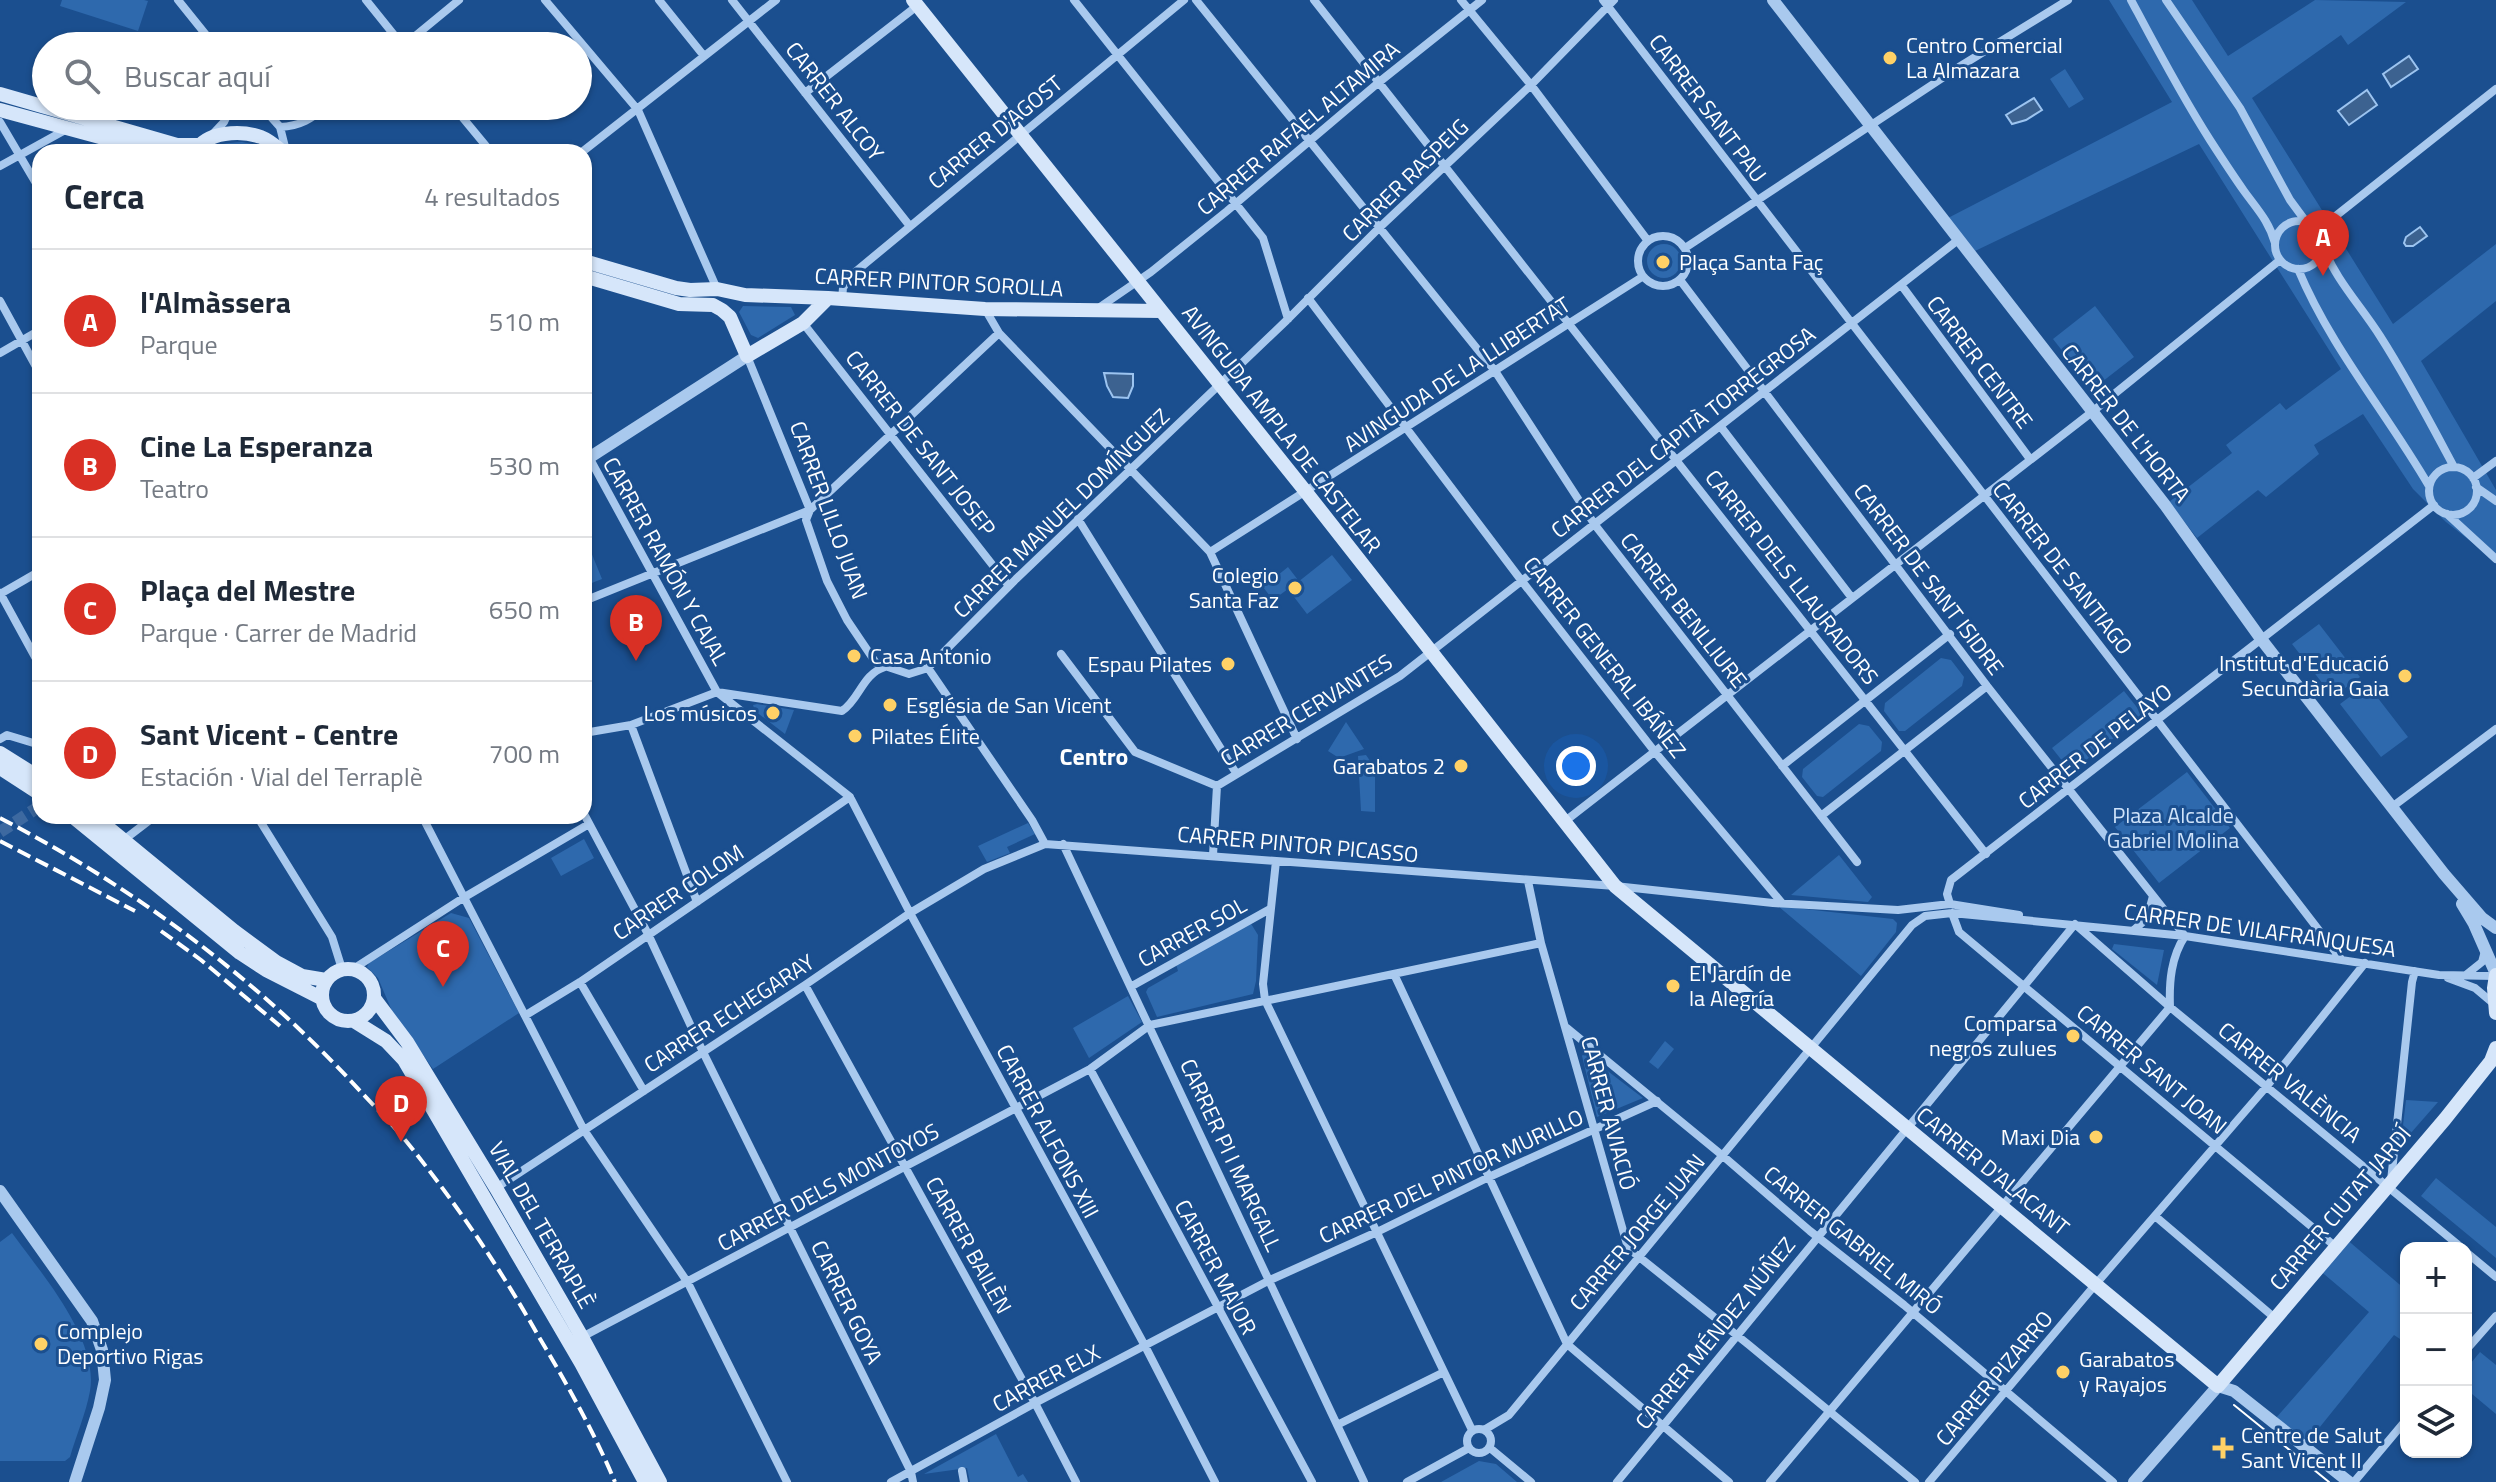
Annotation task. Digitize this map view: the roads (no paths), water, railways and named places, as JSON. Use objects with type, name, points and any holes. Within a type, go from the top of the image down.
[{"type":"main road","name":"AVINGUDA AMPLA DE CASTELAR","points":[[915,3],[1306,492],[1615,886]]},
{"type":"main road","points":[[0,94],[32,103]]},
{"type":"main road","points":[[0,110],[32,119]]},
{"type":"main road","points":[[35,120],[124,144]]},
{"type":"main road","points":[[90,120],[174,144]]},
{"type":"main road","points":[[203,144],[226,134],[258,136],[274,144]]},
{"type":"main road","name":"CARRER PINTOR SOROLLA","points":[[592,263],[676,288],[717,289],[745,295],[985,309],[1161,311]]},
{"type":"main road","points":[[592,278],[679,304],[713,305],[730,317],[737,299],[745,295]]},
{"type":"main road","points":[[797,298],[805,308],[803,323]]},
{"type":"main road","points":[[747,356],[803,323],[835,298]]},
{"type":"main road","name":"CARRER LILLO JUAN","points":[[730,317],[747,356]]},
{"type":"main road","points":[[0,753],[32,782]]},
{"type":"main road","points":[[0,768],[32,784]]},
{"type":"main road","points":[[82,824],[240,953],[321,998]]},
{"type":"main road","points":[[105,824],[276,962],[302,976],[326,980],[347,969],[369,979],[374,998],[370,1010],[354,1021],[333,1017],[327,1012],[321,998],[326,980]]},
{"type":"main road","name":"CARRER D'ALACANT","points":[[1615,886],[2218,1386]]},
{"type":"main road","points":[[2495,1009],[2496,975]]},
{"type":"main road","name":"VIAL DEL TERRAPLÈ","points":[[374,998],[407,1042],[496,1188],[582,1337],[660,1482]]},
{"type":"main road","name":"VIAL DEL TERRAPLÈ","points":[[354,1021],[386,1041],[404,1060],[581,1363],[645,1482]]},
{"type":"main road","name":"CARRER CIUTAT JARDÍ","points":[[2218,1386],[2495,1054]]},
{"type":"street","points":[[178,0],[204,32]]},
{"type":"street","points":[[366,0],[392,32]]},
{"type":"street","points":[[420,32],[459,0]]},
{"type":"street","points":[[545,0],[572,32]]},
{"type":"street","points":[[659,0],[704,56]]},
{"type":"street","name":"CARRER ALCOY","points":[[732,0],[909,225]]},
{"type":"street","points":[[592,144],[776,0]]},
{"type":"street","points":[[1074,0],[1263,238],[1288,319]]},
{"type":"street","name":"CARRER D'AGOST","points":[[835,298],[849,277],[909,225],[1184,0]]},
{"type":"street","name":"CARRER BENLLIURE","points":[[1196,0],[1495,371],[1595,525],[1857,862]]},
{"type":"street","name":"CARRER DELS LLAURADORS","points":[[1314,0],[1986,854]]},
{"type":"street","points":[[1461,0],[1531,85],[1648,241]]},
{"type":"street","name":"CARRER RAFAEL ALTAMIRA","points":[[1090,312],[1107,304],[1151,272],[1482,0]]},
{"type":"street","name":"CARRER DE L'HORTA","points":[[1773,0],[2165,505],[2261,639],[2444,874],[2482,918],[2496,928]]},
{"type":"street","points":[[1685,248],[1959,67],[2068,0]]},
{"type":"street","points":[[2131,0],[2209,138],[2266,219],[2280,260],[2288,267],[2309,267],[2318,259],[2323,246]]},
{"type":"street","points":[[2166,0],[2240,108],[2290,200],[2307,223],[2318,230],[2336,274],[2350,290],[2404,374],[2454,467]]},
{"type":"street","name":"CARRER RASPEIG","points":[[1220,384],[1531,85],[1608,2]]},
{"type":"street","name":"CARRER SANT PAU","points":[[1608,2],[1755,200]]},
{"type":"street","points":[[805,93],[915,3]]},
{"type":"street","points":[[592,56],[638,110],[717,289]]},
{"type":"street","points":[[2318,230],[2496,89]]},
{"type":"street","points":[[202,144],[225,120]]},
{"type":"street","points":[[274,120],[280,127],[283,144]]},
{"type":"street","points":[[280,127],[295,126],[310,120]]},
{"type":"street","points":[[465,120],[484,144]]},
{"type":"street","points":[[0,122],[32,178]]},
{"type":"street","points":[[40,144],[67,129]]},
{"type":"street","points":[[0,166],[32,148]]},
{"type":"street","name":"CARRER DE SANTIAGO","points":[[1755,200],[2341,959]]},
{"type":"street","points":[[2275,243],[2283,228],[2289,224],[2307,223]]},
{"type":"street","points":[[1655,237],[1672,238],[1685,248],[1688,265],[1680,280],[1661,287],[1650,284],[1642,277],[1637,261],[1648,241],[1655,237]]},
{"type":"street","name":"CARRER DEL CAPITÀ TORREGROSA","points":[[1431,653],[1958,240]]},
{"type":"street","points":[[1564,822],[2092,412],[2280,260]]},
{"type":"street","points":[[2298,269],[2348,364],[2429,486]]},
{"type":"street","name":"AVINGUDA DE LA LLIBERTAT","points":[[1210,552],[1642,277]]},
{"type":"street","name":"CARRER DE SANT ISIDRE","points":[[1680,280],[1987,686],[2185,936]]},
{"type":"street","name":"CARRER CENTRE","points":[[1902,286],[2030,459]]},
{"type":"street","name":"CARRER GENERAL IBÁÑEZ","points":[[1308,298],[1655,752],[1782,903]]},
{"type":"street","points":[[0,301],[32,359]]},
{"type":"street","points":[[985,309],[999,333],[1210,552],[1297,739]]},
{"type":"street","name":"CARRER DE SANT JOSEP","points":[[803,323],[1009,586]]},
{"type":"street","points":[[592,598],[810,510],[999,333]]},
{"type":"street","points":[[0,353],[32,335]]},
{"type":"street","points":[[592,452],[747,356]]},
{"type":"street","name":"CARRER LILLO JUAN","points":[[747,356],[810,510],[806,520],[827,581],[847,620],[876,663],[886,667]]},
{"type":"street","name":"CARRER MANUEL DOMÍNGUEZ","points":[[928,668],[1220,384]]},
{"type":"street","points":[[1721,427],[1852,598]]},
{"type":"street","points":[[2475,482],[2496,461]]},
{"type":"street","name":"CARRER RAMÓN Y CAJAL","points":[[592,467],[717,692]]},
{"type":"street","points":[[2496,501],[2461,468],[2438,472],[2429,486],[2429,496],[2434,505],[2496,559]]},
{"type":"street","points":[[2447,514],[2469,508],[2477,495],[2475,482]]},
{"type":"street","name":"CARRER DE PELAYO","points":[[1951,909],[1947,894],[1951,880],[2434,505]]},
{"type":"street","points":[[1078,519],[1236,773]]},
{"type":"street","points":[[32,576],[0,594],[32,652]]},
{"type":"street","points":[[1782,766],[1950,634]]},
{"type":"street","name":"CARRER CERVANTES","points":[[1213,855],[1217,786],[1400,676],[1431,653]]},
{"type":"street","points":[[1061,654],[1135,752],[1217,786]]},
{"type":"street","points":[[592,732],[631,725],[717,692],[842,711],[850,706],[874,671],[886,667],[909,674],[928,668],[1032,820],[1045,844]]},
{"type":"street","points":[[1821,816],[1987,686]]},
{"type":"street","points":[[717,692],[850,797]]},
{"type":"street","points":[[631,725],[697,902]]},
{"type":"street","points":[[2392,807],[2496,729]]},
{"type":"street","points":[[0,739],[7,735],[32,743]]},
{"type":"street","name":"CARRER COLOM","points":[[526,1015],[580,982],[850,797]]},
{"type":"street","name":"CARRER ALFONS XIII","points":[[850,797],[1215,1482]]},
{"type":"street","points":[[125,839],[145,824]]},
{"type":"street","points":[[262,824],[332,937],[347,969],[589,824]]},
{"type":"street","points":[[426,824],[584,1130],[688,1283],[787,1482]]},
{"type":"street","name":"CARRER GOYA","points":[[589,824],[648,934],[912,1477]]},
{"type":"street","name":"CARRER PINTOR PICASSO","points":[[984,869],[1045,844],[1063,844],[1615,886]]},
{"type":"street","name":"CARRER PI I MARGALL","points":[[1063,844],[1364,1482]]},
{"type":"street","points":[[1276,861],[1263,984],[1265,1000],[1472,1430]]},
{"type":"street","name":"CARRER ECHEGARAY","points":[[496,1188],[910,913],[984,869]]},
{"type":"street","name":"CARRER DE L'HORTA","points":[[2444,874],[2474,924],[2496,975]]},
{"type":"street","name":"CARRER AVIACIÓ","points":[[1528,881],[1541,943],[1593,1129],[1628,1248],[1637,1257]]},
{"type":"street","name":"CARRER DE VILAFRANQUESA","points":[[1615,886],[1782,903],[1898,910],[1951,909],[2185,936],[2439,975],[2496,975]]},
{"type":"street","points":[[2134,930],[2147,918],[2153,896]]},
{"type":"street","name":"CARRER SOL","points":[[1132,986],[1270,909]]},
{"type":"street","name":"CARRER SANT JOAN","points":[[1951,909],[1959,932],[2336,1247]]},
{"type":"street","name":"CARRER JORGE JUAN","points":[[1484,1430],[1509,1415],[1810,1050],[1864,980],[1918,919],[1951,909]]},
{"type":"street","name":"CARRER MÉNDEZ NÚÑEZ","points":[[1617,1482],[2075,924]]},
{"type":"street","name":"CARRER VALÈNCIA","points":[[2075,924],[2170,1007],[2389,1184],[2455,1242]]},
{"type":"street","points":[[1770,1482],[2170,1007],[2169,985],[2176,949],[2185,936]]},
{"type":"street","points":[[1150,1025],[1541,943]]},
{"type":"street","points":[[2466,975],[2482,962],[2485,951]]},
{"type":"street","name":"CARRER PIZARRO","points":[[1929,1482],[2267,1086],[2365,963]]},
{"type":"street","points":[[2389,1184],[2415,971]]},
{"type":"street","points":[[1394,974],[1567,1344],[1729,1482]]},
{"type":"street","name":"CARRER DE VILAFRANQUESA","points":[[2439,975],[2475,988],[2495,1009]]},
{"type":"street","points":[[580,982],[644,1091]]},
{"type":"street","name":"CARRER BAILÈN","points":[[805,985],[1076,1482]]},
{"type":"street","name":"CARRER DELS MONTOYOS","points":[[582,1337],[1090,1069],[1150,1025]]},
{"type":"street","name":"CARRER GABRIEL MIRÓ","points":[[1567,1028],[2113,1482]]},
{"type":"street","name":"CARRER MAJOR","points":[[1090,1069],[1312,1482]]},
{"type":"street","name":"CARRER DEL PINTOR MURILLO","points":[[1218,1308],[1270,1280],[1657,1101]]},
{"type":"street","points":[[0,1191],[92,1321],[102,1350],[105,1380],[75,1482]]},
{"type":"street","points":[[2155,1216],[2276,1319]]},
{"type":"street","points":[[1637,1257],[1915,1482]]},
{"type":"street","name":"CARRER VALÈNCIA","points":[[2472,1257],[2496,1277]]},
{"type":"street","name":"CARRER ELX","points":[[891,1482],[912,1477],[1035,1403],[1218,1308]]},
{"type":"street","points":[[2472,1343],[2496,1316]]},
{"type":"street","points":[[1337,1425],[1444,1372]]},
{"type":"street","points":[[2134,1482],[2218,1386]]},
{"type":"street","name":"CARRER D'ALACANT","points":[[2218,1386],[2234,1391],[2351,1482]]},
{"type":"street","points":[[2351,1482],[2400,1427]]},
{"type":"street","points":[[1472,1430],[1484,1430],[1491,1438],[1490,1448],[1486,1452],[1477,1454],[1469,1448],[1467,1438],[1472,1430]]},
{"type":"street","points":[[1407,1482],[1469,1448]]},
{"type":"street","points":[[1490,1448],[1531,1482]]},
{"type":"street","points":[[962,1471],[964,1482]]},
{"type":"tunnel","points":[[0,832],[32,811]]},
{"type":"tram line","points":[[2234,1405],[2329,1482]]},
{"type":"railway","points":[[0,818],[99,875],[193,939],[281,1012],[390,1122],[477,1236],[509,1286],[580,1408],[615,1482]]},
{"type":"railway","points":[[0,841],[135,911]]},
{"type":"railway","points":[[161,931],[280,1026]]},
{"type":"place","name":"Centro Comercial La Almazara","points":[[1890,58]]},
{"type":"place","name":"Plaça Santa Faç","points":[[1663,262]]},
{"type":"place","name":"l'Almàssera","points":[[2323,276]]},
{"type":"place","name":"Colegio Santa Faz","points":[[1295,588]]},
{"type":"place","name":"Casa Antonio","points":[[854,656]]},
{"type":"place","name":"Cine La Esperanza","points":[[636,661]]},
{"type":"place","name":"Espau Pilates","points":[[1228,664]]},
{"type":"place","name":"Institut d'Educació Secundària Gaia","points":[[2405,676]]},
{"type":"place","name":"Església de San Vicent","points":[[890,705]]},
{"type":"place","name":"Los músicos","points":[[773,713]]},
{"type":"place","name":"Pilates Élite","points":[[855,736]]},
{"type":"place","name":"Garabatos 2","points":[[1461,766]]},
{"type":"place","name":"El Jardín de la Alegría","points":[[1673,986]]},
{"type":"place","name":"Plaça del Mestre","points":[[443,987]]},
{"type":"place","name":"Comparsa negros zulues","points":[[2073,1036]]},
{"type":"place","name":"Maxi Dia","points":[[2096,1137]]},
{"type":"place","name":"Sant Vicent - Centre","points":[[401,1142]]},
{"type":"place","name":"Complejo Deportivo Rigas","points":[[41,1344]]},
{"type":"place","name":"Garabatos y Rayajos","points":[[2063,1372]]},
{"type":"place","name":"Centre de Salut Sant Vicent II","points":[[2223,1448]]},
{"type":"district","name":"Centro","points":[[1094,757]]},
{"type":"park label","name":"Plaza Alcalde Gabriel Molina","points":[[2173,828]]}]
